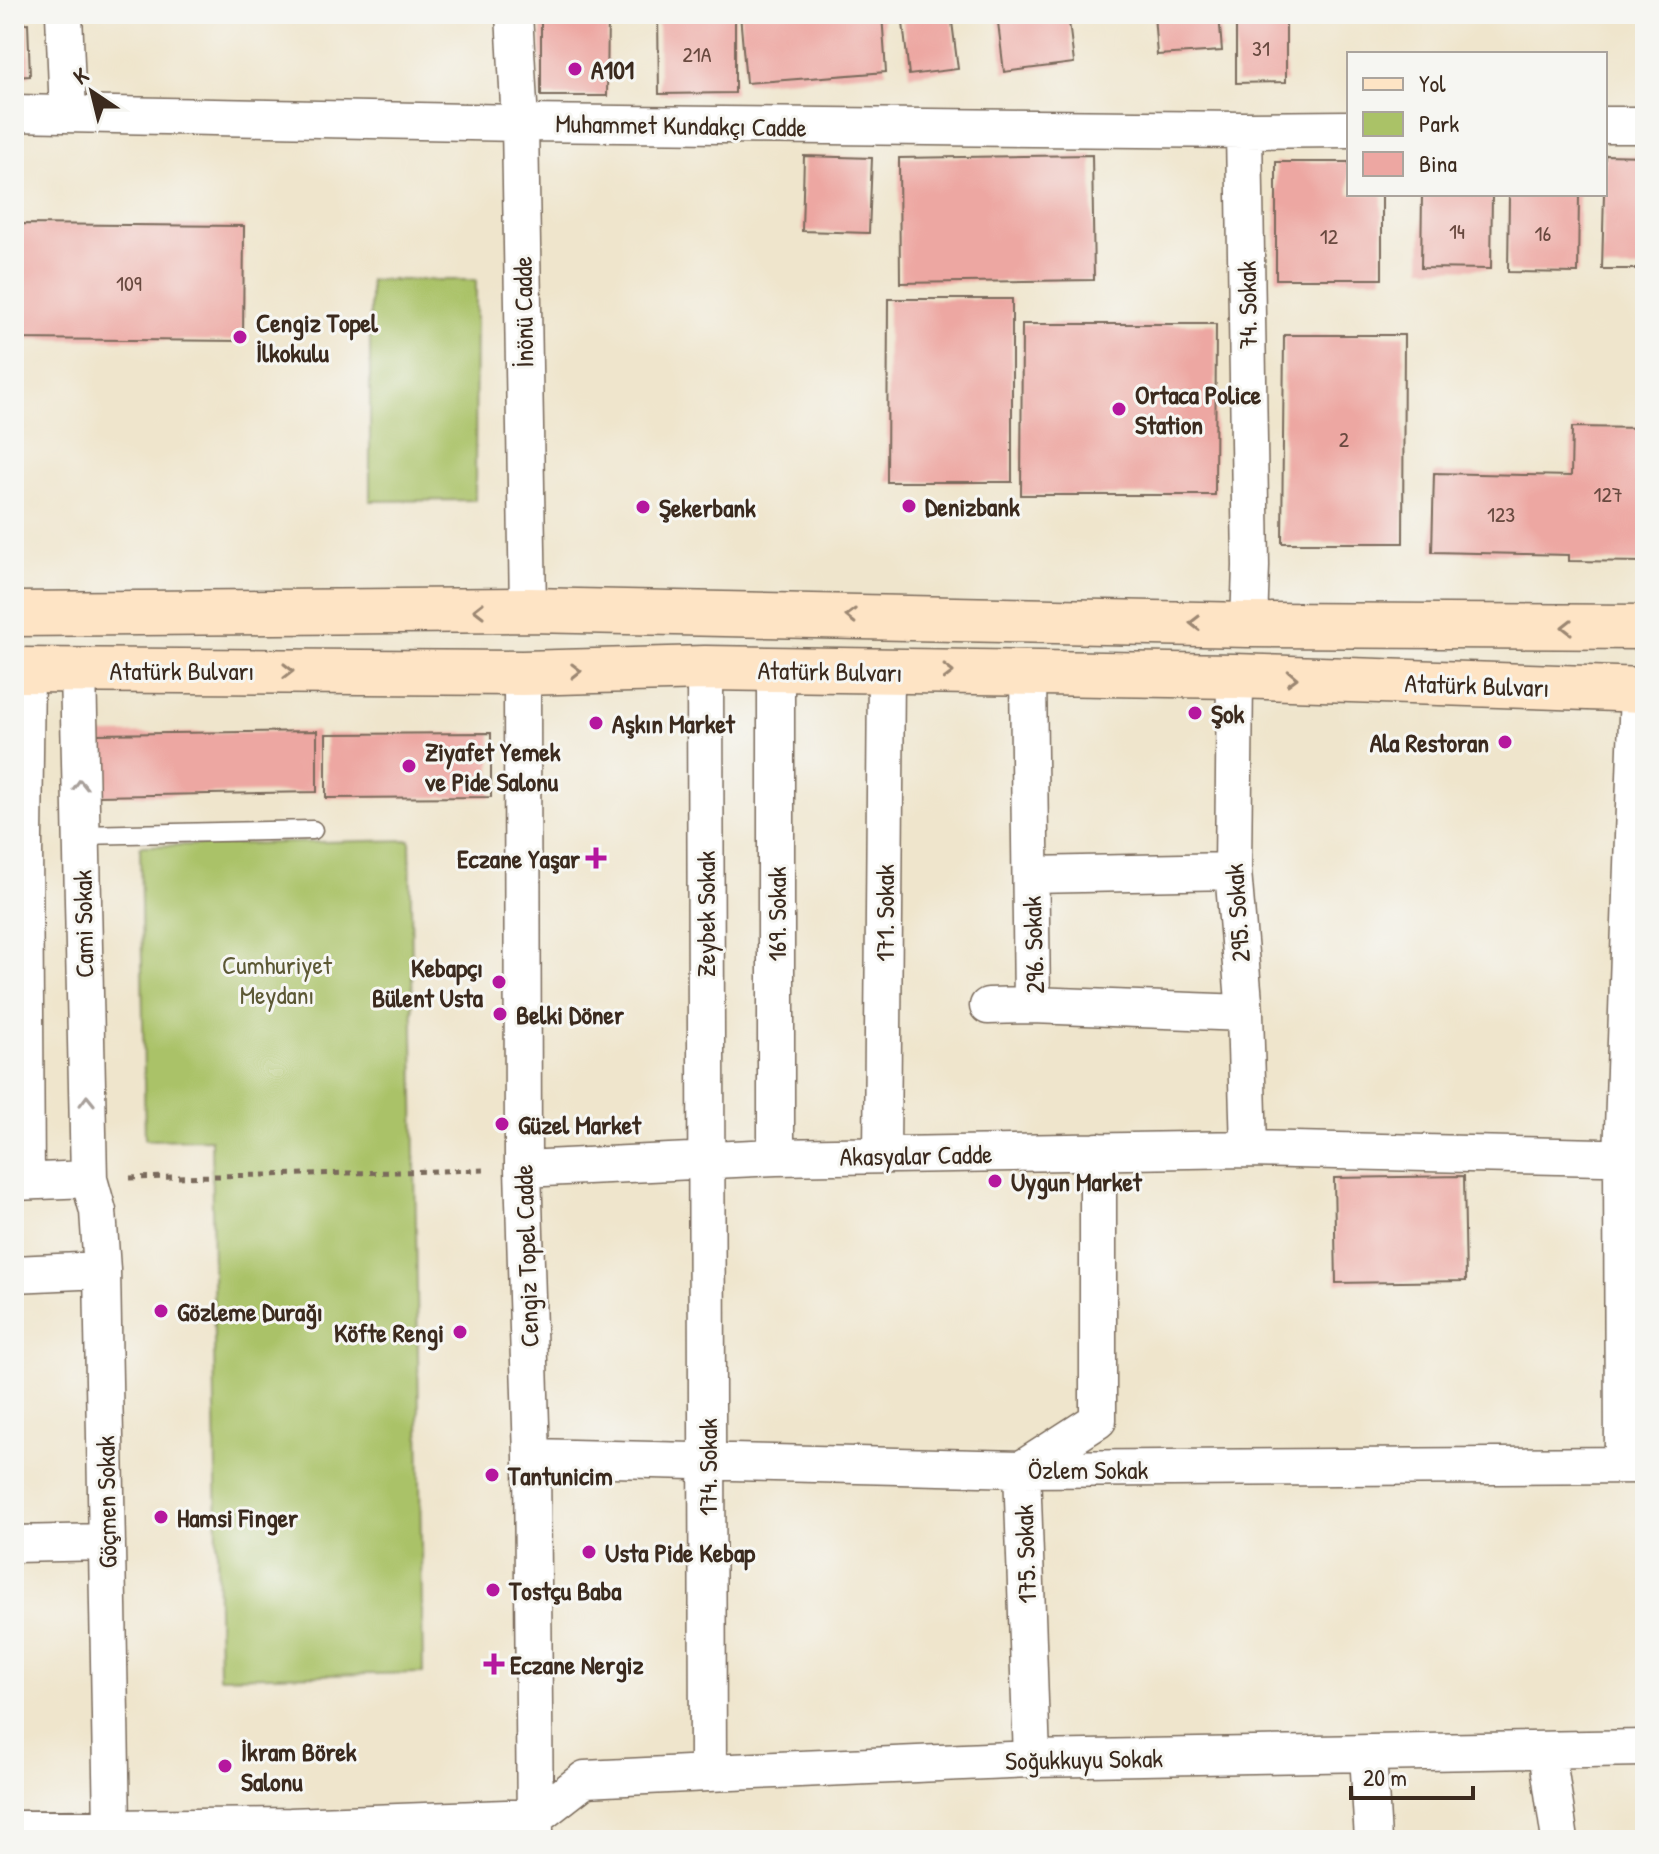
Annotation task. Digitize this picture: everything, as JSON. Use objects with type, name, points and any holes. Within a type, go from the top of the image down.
[{"type":"main road","points":[[14,614],[528,610],[1249,625],[1645,627]]},
{"type":"main road","name":"Atatürk Bulvarı","points":[[20,670],[522,673],[705,668],[1235,676],[1642,690]]},
{"type":"street","points":[[64,14],[68,114]]},
{"type":"street","name":"İnönü Cadde","points":[[514,14],[520,123],[528,610]]},
{"type":"street","name":"Muhammet Kundakçı Cadde","points":[[14,113],[520,123],[1347,129]]},
{"type":"street","points":[[1607,125],[1645,125]]},
{"type":"street","name":"74. Sokak","points":[[1244,130],[1251,566],[1249,625]]},
{"type":"street","name":"Zeybek Sokak","points":[[705,668],[706,1160]]},
{"type":"street","name":"Cami Sokak","points":[[78,669],[89,1179]]},
{"type":"street","points":[[20,670],[24,838],[20,1181],[89,1179]]},
{"type":"street","name":"169. Sokak","points":[[776,671],[776,1157]]},
{"type":"street","name":"171. Sokak","points":[[882,1155],[886,671]]},
{"type":"street","name":"Cengiz Topel Cadde","points":[[522,673],[523,1169],[532,1457],[535,1828]]},
{"type":"street","name":"296. Sokak","points":[[1028,673],[1032,1005],[1245,1013]]},
{"type":"street","name":"295. Sokak","points":[[1235,676],[1233,871],[1245,1013],[1249,1149]]},
{"type":"street","points":[[1634,1465],[1634,1158],[1642,690]]},
{"type":"street","points":[[24,838],[81,835]]},
{"type":"street","points":[[1031,875],[1233,871]]},
{"type":"street","points":[[988,1006],[1032,1005]]},
{"type":"street","name":"Akasyalar Cadde","points":[[523,1169],[776,1157],[1249,1149],[1634,1158]]},
{"type":"street","name":"175. Sokak","points":[[1032,1759],[1022,1469],[1098,1420],[1098,1151]]},
{"type":"street","name":"174. Sokak","points":[[706,1160],[708,1773]]},
{"type":"street","name":"Göçmen Sokak","points":[[89,1179],[98,1211],[102,1270],[112,1827]]},
{"type":"street","points":[[14,1274],[102,1270]]},
{"type":"street","name":"Özlem Sokak","points":[[532,1457],[1022,1469],[1634,1465]]},
{"type":"street","points":[[14,1544],[107,1542]]},
{"type":"street","name":"Soğukkuyu Sokak","points":[[535,1828],[585,1779],[1032,1759],[1645,1748]]},
{"type":"street","points":[[1547,1752],[1560,1840]]},
{"type":"street","points":[[1368,1754],[1373,1840]]},
{"type":"street","points":[[14,1829],[112,1827],[290,1833],[535,1828]]},
{"type":"lane","points":[[81,835],[313,830]]},
{"type":"path","points":[[89,1179],[523,1169]]},
{"type":"green space","points":[[370,280],[476,280],[475,500],[370,501]]},
{"type":"green space","name":"Cumhuriyet Meydanı","points":[[410,840],[423,1673],[219,1677],[211,1139],[145,1140],[140,846]]},
{"type":"building","points":[[541,14],[608,14],[607,96],[541,96]]},
{"type":"building","points":[[658,14],[735,14],[735,93],[659,94]]},
{"type":"building","points":[[740,14],[882,14],[886,72],[746,83]]},
{"type":"building","points":[[902,14],[951,14],[958,69],[909,75]]},
{"type":"building","points":[[997,14],[1068,14],[1074,63],[1004,72]]},
{"type":"building","points":[[1154,14],[1219,14],[1222,51],[1157,55]]},
{"type":"building","points":[[1236,14],[1286,14],[1286,82],[1236,83]]},
{"type":"building","points":[[28,23],[30,76],[14,77],[14,24]]},
{"type":"building","points":[[1092,155],[1094,280],[900,283],[899,158]]},
{"type":"building","points":[[1607,155],[1645,156],[1645,269],[1602,269]]},
{"type":"building","points":[[804,156],[872,158],[869,233],[802,231]]},
{"type":"building","points":[[1276,162],[1347,162],[1347,196],[1382,196],[1382,279],[1276,279]]},
{"type":"building","points":[[1422,196],[1492,196],[1491,269],[1421,268]]},
{"type":"building","points":[[1509,196],[1579,196],[1578,273],[1508,272]]},
{"type":"building","points":[[14,224],[244,226],[243,341],[14,339]]},
{"type":"building","points":[[888,299],[1012,299],[1012,482],[887,482]]},
{"type":"building","name":"Ortaca Police Station","points":[[1022,324],[1216,324],[1215,495],[1021,495]]},
{"type":"building","points":[[1284,335],[1404,335],[1403,543],[1282,543]]},
{"type":"building","points":[[1572,427],[1645,428],[1645,562],[1569,561],[1569,555],[1432,552],[1434,473],[1571,476]]},
{"type":"building","points":[[317,731],[317,792],[97,796],[96,734]]},
{"type":"building","name":"Ziyafet Yemek ve Pide Salonu","points":[[491,733],[491,797],[326,798],[326,734]]},
{"type":"building","points":[[1464,1176],[1466,1281],[1336,1283],[1334,1178]]},
{"type":"place","name":"A101","points":[[575,69]]},
{"type":"place","name":"Cengiz Topel İlkokulu","points":[[240,337]]},
{"type":"place","name":"Ortaca Police Station","points":[[1119,409]]},
{"type":"place","name":"Denizbank","points":[[909,506]]},
{"type":"place","name":"Şekerbank","points":[[643,507]]},
{"type":"place","name":"Şok","points":[[1195,713]]},
{"type":"place","name":"Aşkın Market","points":[[596,723]]},
{"type":"place","name":"Ala Restoran","points":[[1505,742]]},
{"type":"place","name":"Ziyafet Yemek ve Pide Salonu","points":[[409,766]]},
{"type":"place","name":"Eczane Yaşar","points":[[596,858]]},
{"type":"place","name":"Kebapçı Bülent Usta","points":[[499,982]]},
{"type":"place","name":"Belki Döner","points":[[500,1014]]},
{"type":"place","name":"Güzel Market","points":[[502,1124]]},
{"type":"place","name":"Uygun Market","points":[[995,1181]]},
{"type":"place","name":"Gözleme Durağı","points":[[161,1311]]},
{"type":"place","name":"Köfte Rengi","points":[[460,1332]]},
{"type":"place","name":"Tantunicim","points":[[492,1475]]},
{"type":"place","name":"Hamsi Finger","points":[[161,1517]]},
{"type":"place","name":"Usta Pide Kebap","points":[[589,1552]]},
{"type":"place","name":"Tostçu Baba","points":[[493,1590]]},
{"type":"place","name":"Eczane Nergiz","points":[[494,1664]]},
{"type":"place","name":"İkram Börek Salonu","points":[[225,1766]]}]
